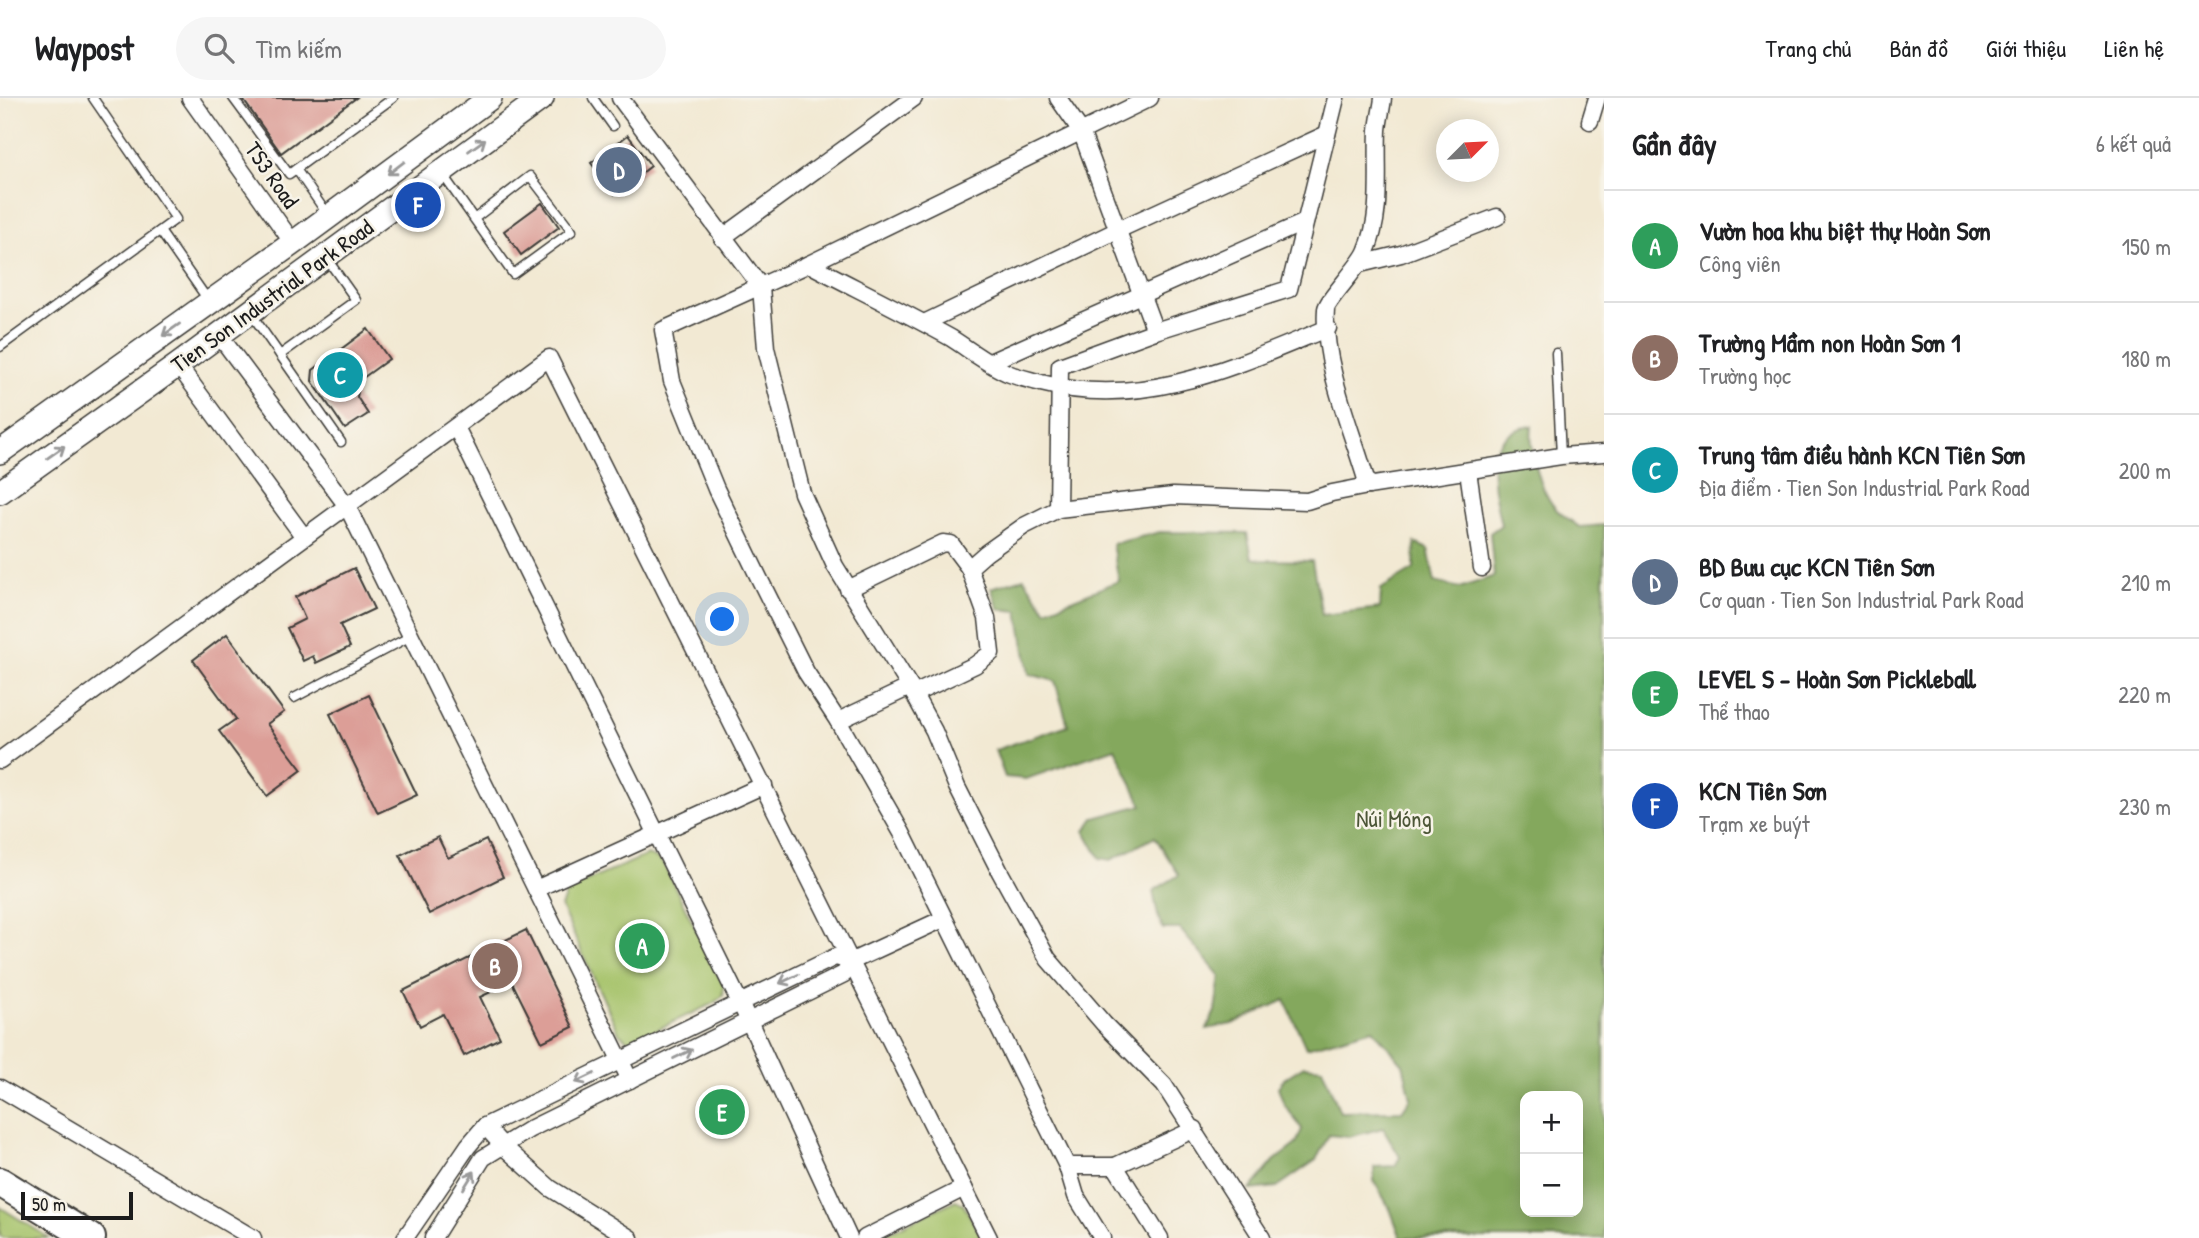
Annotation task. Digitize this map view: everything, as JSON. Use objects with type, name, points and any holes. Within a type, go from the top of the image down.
[{"type":"highway","points":[[7,1185],[91,1238]]},
{"type":"main road","name":"Tien Son Industrial Park Road","points":[[0,452],[329,217],[490,98]]},
{"type":"main road","name":"Tien Son Industrial Park Road","points":[[0,492],[250,313],[542,98]]},
{"type":"main road","points":[[293,243],[318,262]]},
{"type":"street","name":"TS3 Road","points":[[190,98],[293,243]]},
{"type":"street","points":[[620,98],[761,287],[766,348],[802,493],[835,566],[912,690],[934,731],[957,787],[1048,959],[1104,1024],[1164,1084],[1262,1238]]},
{"type":"street","points":[[722,238],[914,98]]},
{"type":"street","points":[[1058,98],[1081,131],[1155,331]]},
{"type":"street","points":[[1102,1238],[1076,1196],[1067,1167],[902,833],[838,721],[806,672],[759,578],[716,489],[672,381],[663,330],[761,287],[1150,98]]},
{"type":"street","points":[[1058,509],[1060,366],[1155,331],[1289,289],[1336,98]]},
{"type":"street","points":[[1368,486],[1341,403],[1326,308],[1329,300],[1360,264],[1374,227],[1379,190],[1378,129],[1383,98]]},
{"type":"street","points":[[1590,121],[1597,98]]},
{"type":"street","points":[[924,323],[1327,134]]},
{"type":"street","points":[[1360,264],[1401,254],[1497,217]]},
{"type":"street","points":[[989,362],[1306,222]]},
{"type":"street","points":[[809,264],[924,323],[1010,374],[1060,388],[1098,392],[1146,390],[1180,384],[1260,357],[1328,328]]},
{"type":"street","points":[[219,335],[346,506],[630,1080]]},
{"type":"street","points":[[0,760],[549,358],[989,1238]]},
{"type":"street","points":[[178,365],[304,537]]},
{"type":"street","points":[[456,427],[749,1021],[849,1238]]},
{"type":"street","points":[[969,568],[1024,526],[1058,509],[1173,496],[1307,501],[1368,486],[1561,456],[1604,453]]},
{"type":"street","points":[[1468,471],[1482,568]]},
{"type":"street","points":[[838,721],[975,665],[990,653],[987,618],[969,568],[951,544],[943,543],[848,589]]},
{"type":"street","points":[[536,889],[764,785]]},
{"type":"street","points":[[433,1238],[483,1158],[530,1129],[844,974],[852,961],[943,919]]},
{"type":"street","points":[[405,1238],[468,1146],[485,1126],[835,957],[852,961]]},
{"type":"street","points":[[0,1088],[253,1238]]},
{"type":"street","points":[[485,1126],[550,1188],[631,1238]]},
{"type":"street","points":[[1067,1167],[1115,1166],[1195,1129]]},
{"type":"street","points":[[1115,1166],[1160,1238]]},
{"type":"street","points":[[866,1238],[964,1188]]},
{"type":"lane","points":[[0,347],[177,219],[93,98]]},
{"type":"lane","points":[[233,98],[289,174],[393,98]]},
{"type":"lane","points":[[593,98],[613,126]]},
{"type":"lane","points":[[296,169],[329,217]]},
{"type":"lane","points":[[441,172],[474,219],[513,274],[572,231],[530,176],[474,219]]},
{"type":"lane","points":[[160,231],[210,302]]},
{"type":"lane","points":[[280,355],[356,300],[318,262]]},
{"type":"lane","points":[[250,313],[341,442]]},
{"type":"lane","points":[[1556,353],[1561,456]]},
{"type":"lane","points":[[294,698],[411,636]]},
{"type":"green space","name":"Núi Móng","points":[[1532,426],[1532,447],[1537,470],[1551,502],[1579,527],[1604,525],[1604,1238],[1401,1238],[1390,1209],[1374,1181],[1374,1167],[1395,1166],[1400,1157],[1383,1128],[1349,1137],[1329,1135],[1316,1160],[1277,1187],[1250,1190],[1274,1161],[1296,1144],[1302,1129],[1284,1104],[1278,1087],[1285,1078],[1304,1066],[1322,1068],[1340,1112],[1402,1111],[1411,1098],[1403,1064],[1373,1029],[1306,1048],[1285,1000],[1232,1024],[1207,1029],[1215,1011],[1220,976],[1180,929],[1163,929],[1153,891],[1179,875],[1155,837],[1111,860],[1100,858],[1085,831],[1094,818],[1142,805],[1115,748],[1026,779],[1005,777],[995,750],[1068,725],[1055,681],[1029,674],[1018,611],[999,609],[991,588],[1024,578],[1046,610],[1119,581],[1112,544],[1160,532],[1247,533],[1252,558],[1312,561],[1322,615],[1380,608],[1381,589],[1414,569],[1415,543],[1428,549],[1435,582],[1460,588],[1494,576],[1490,533],[1501,525],[1493,464],[1503,439],[1515,431]]},
{"type":"green space","points":[[647,855],[658,859],[664,865],[724,986],[723,996],[712,1004],[630,1042],[619,1033],[561,907],[567,890]]},
{"type":"green space","points":[[956,1200],[963,1204],[982,1238],[877,1238]]},
{"type":"green space","points":[[0,1207],[49,1238],[0,1236]]},
{"type":"building","points":[[242,98],[356,98],[281,153]]},
{"type":"building","points":[[628,135],[651,166],[615,194],[591,163]]},
{"type":"building","points":[[542,203],[559,227],[521,255],[504,231]]},
{"type":"building","points":[[368,329],[389,359],[360,380],[357,397],[368,414],[345,429],[312,381],[313,370]]},
{"type":"building","points":[[354,568],[374,609],[340,625],[350,647],[316,663],[313,656],[303,661],[287,628],[305,619],[295,597]]},
{"type":"building","points":[[227,634],[284,712],[267,724],[302,770],[267,796],[219,731],[236,719],[193,660]]},
{"type":"building","points":[[369,695],[417,795],[378,813],[330,714]]},
{"type":"building","points":[[438,837],[448,858],[486,840],[503,877],[429,914],[400,855]]},
{"type":"building","points":[[526,930],[573,1027],[542,1042],[512,982],[480,997],[500,1038],[464,1056],[443,1014],[420,1026],[403,991]]},
{"type":"place","name":"BD Bưu cục KCN Tiên Sơn","points":[[619,170]]},
{"type":"place","name":"KCN Tiên Sơn","points":[[418,205]]},
{"type":"place","name":"Trung tâm điều hành KCN Tiên Sơn","points":[[340,375]]},
{"type":"place","name":"Vườn hoa khu biệt thự Hoàn Sơn","points":[[642,946]]},
{"type":"place","name":"Trường Mầm non Hoàn Sơn 1","points":[[495,966]]},
{"type":"place","name":"LEVEL S - Hoàn Sơn Pickleball","points":[[722,1112]]}]
